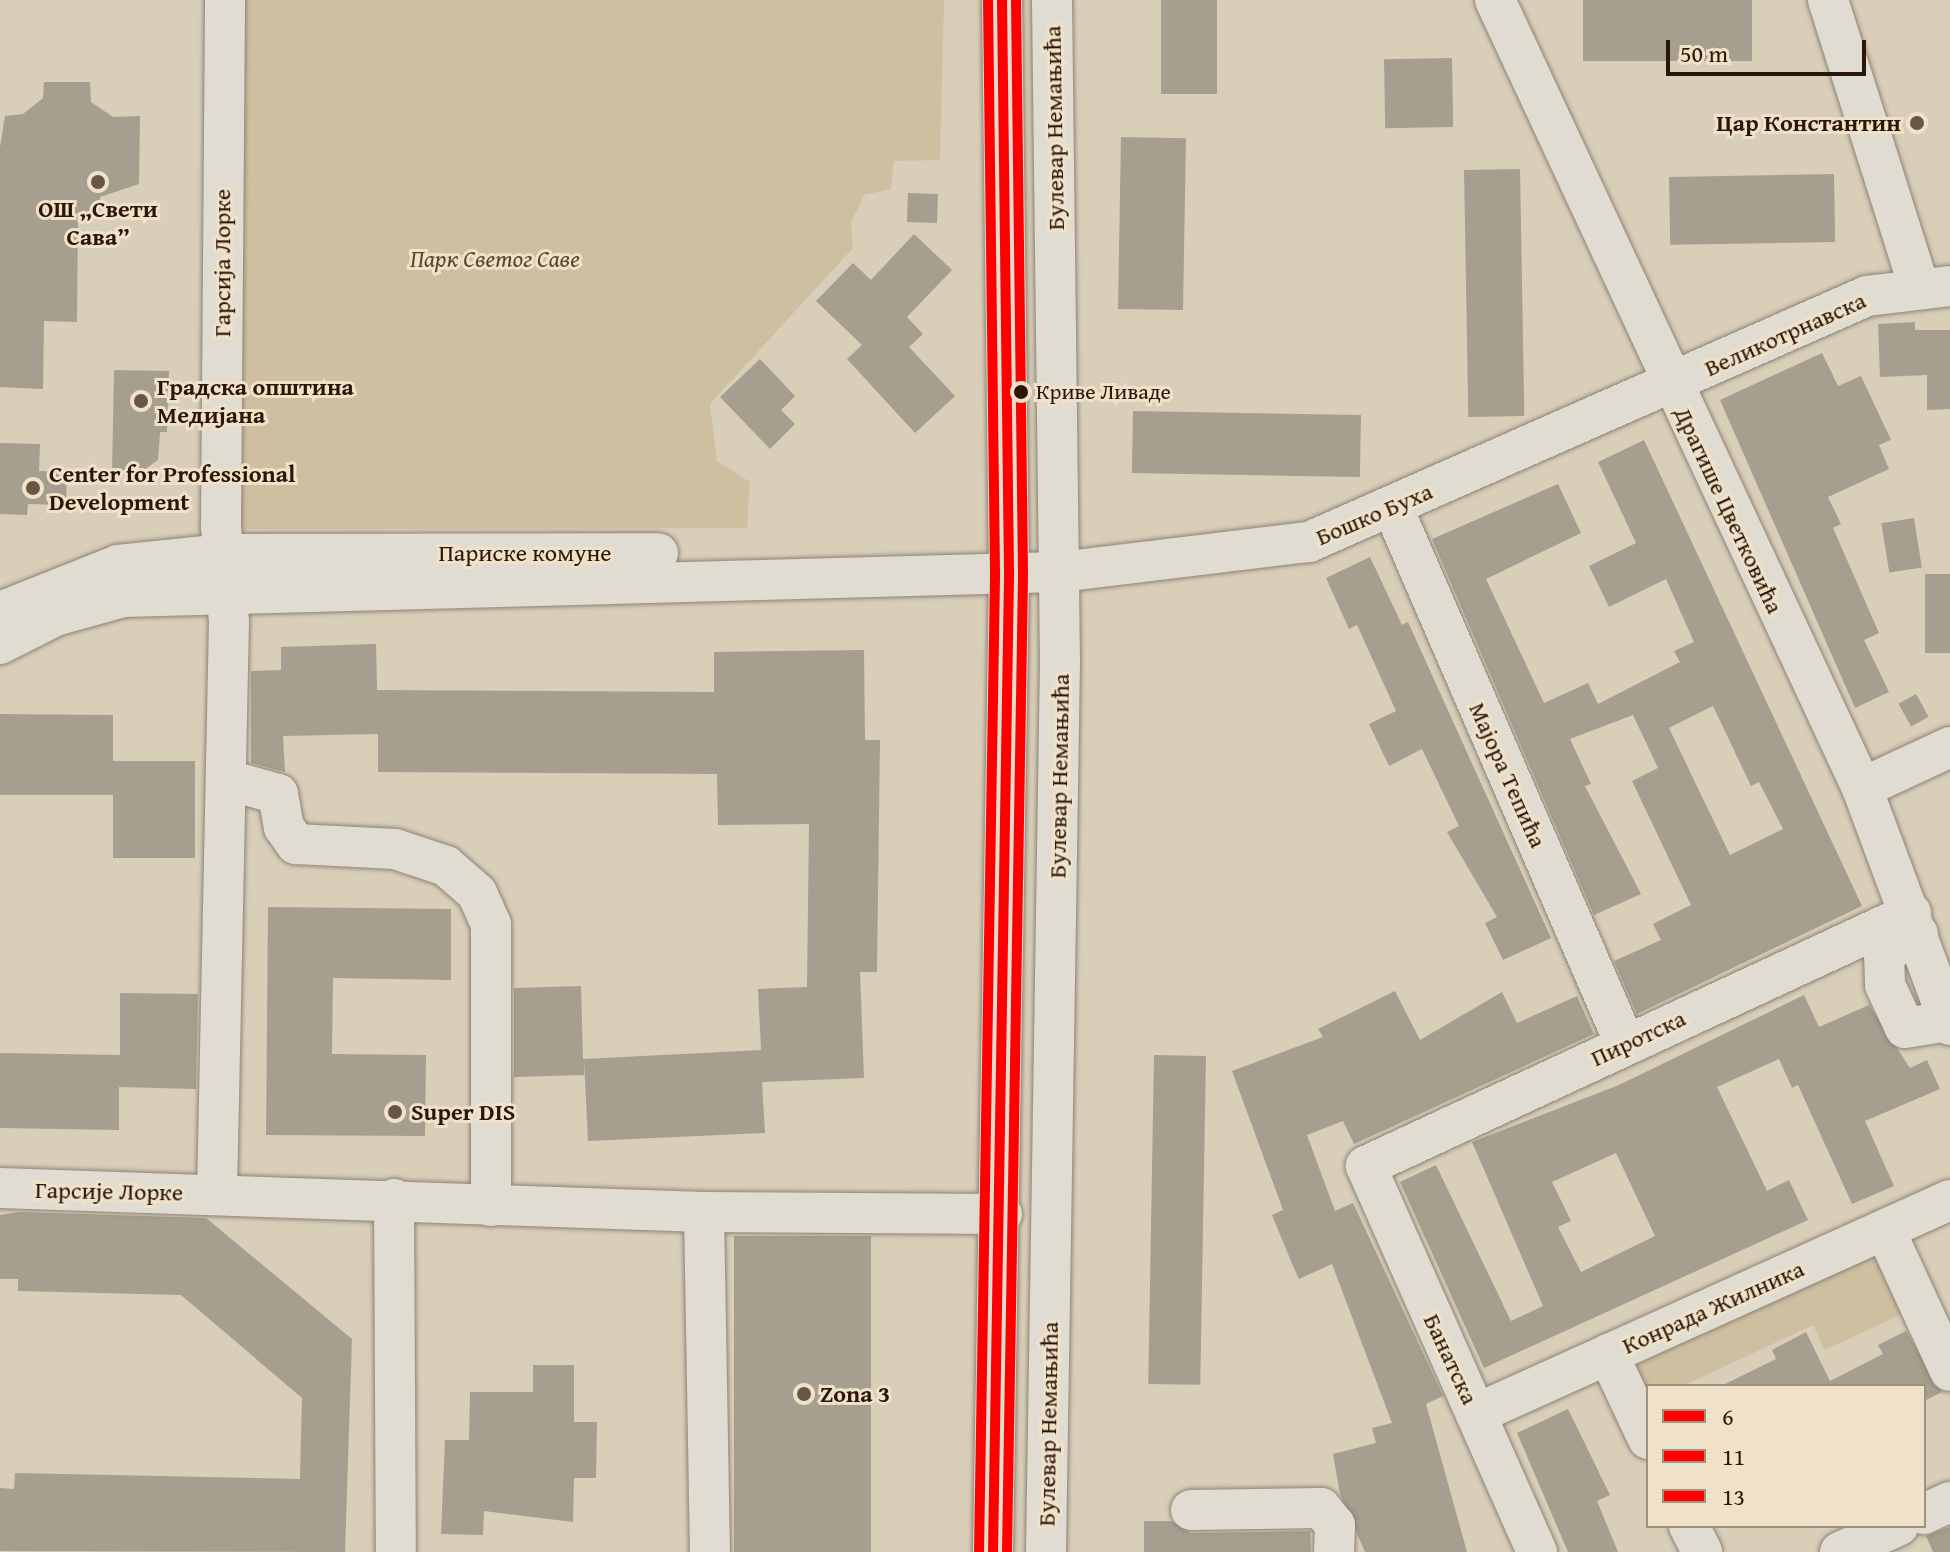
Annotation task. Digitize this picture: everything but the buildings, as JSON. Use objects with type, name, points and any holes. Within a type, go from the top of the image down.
[{"type":"street","name":"Гарсија Лорке","points":[[217,1194],[228,780],[224,557],[225,0]]},
{"type":"street","name":"Булевар Немањића","points":[[993,1552],[1002,1214],[1009,562],[1002,0]]},
{"type":"street","name":"Булевар Немањића","points":[[1046,1552],[1060,562],[1052,0]]},
{"type":"street","name":"Драгише Цветковића","points":[[1495,0],[1670,385],[1862,788],[1949,1023]]},
{"type":"street","points":[[1828,0],[1935,287]]},
{"type":"street","name":"Великотрнавска","points":[[1670,385],[1867,296],[1935,287]]},
{"type":"street","name":"Бошко Буха","points":[[1060,562],[1309,542],[1670,385]]},
{"type":"street","name":"Мајора Тепића","points":[[1392,506],[1625,1044]]},
{"type":"street","name":"Париске комуне","points":[[0,644],[109,599],[224,557]]},
{"type":"street","name":"Париске комуне","points":[[0,612],[118,565],[224,557],[1060,562]]},
{"type":"street","points":[[1862,788],[1950,747]]},
{"type":"street","points":[[228,780],[278,794],[296,844],[395,849],[446,866],[477,893],[491,924],[491,1206],[704,1212],[1002,1214]]},
{"type":"street","name":"Пиротска","points":[[1366,1166],[1625,1044],[1914,924]]},
{"type":"street","name":"Банатска","points":[[1366,1166],[1537,1552]]},
{"type":"street","name":"Гарсије Лорке","points":[[0,1188],[394,1199],[491,1206]]},
{"type":"street","points":[[394,1199],[396,1552]]},
{"type":"street","name":"Конрада Жилника","points":[[1476,1414],[1950,1200]]},
{"type":"street","points":[[704,1212],[710,1552]]},
{"type":"street","points":[[1885,1230],[1950,1371]]},
{"type":"street","points":[[1608,1354],[1646,1435]]},
{"type":"street","points":[[1926,1513],[1950,1502]]},
{"type":"street","points":[[1191,1510],[1321,1508],[1335,1525],[1334,1552]]},
{"type":"street","points":[[1690,1528],[1702,1552]]},
{"type":"green space","name":"Парк Светог Саве","points":[[234,0],[944,0],[940,160],[894,161],[891,189],[864,195],[851,222],[853,248],[710,404],[717,461],[750,482],[747,528],[237,529]]},
{"type":"green space","points":[[1873,1252],[1902,1314],[1825,1350],[1813,1325],[1687,1384],[1646,1384],[1646,1390],[1634,1365]]},
{"type":"transit line","name":"13","points":[[979,1552],[995,573],[988,0]]},
{"type":"transit line","name":"6","points":[[993,1552],[1009,573],[1002,0]]},
{"type":"transit line","name":"11","points":[[1007,1552],[1023,573],[1016,0]]},
{"type":"place","name":"Цар Константин","points":[[1917,123]]},
{"type":"place","name":"ОШ „Свети Сава”","points":[[98,182]]},
{"type":"place","name":"Криве Ливаде","points":[[1021,392]]},
{"type":"place","name":"Градска општина Медијана","points":[[141,401]]},
{"type":"place","name":"Center for Professional Development","points":[[33,488]]},
{"type":"place","name":"Super DIS","points":[[395,1112]]},
{"type":"place","name":"Zona 3","points":[[804,1394]]}]
